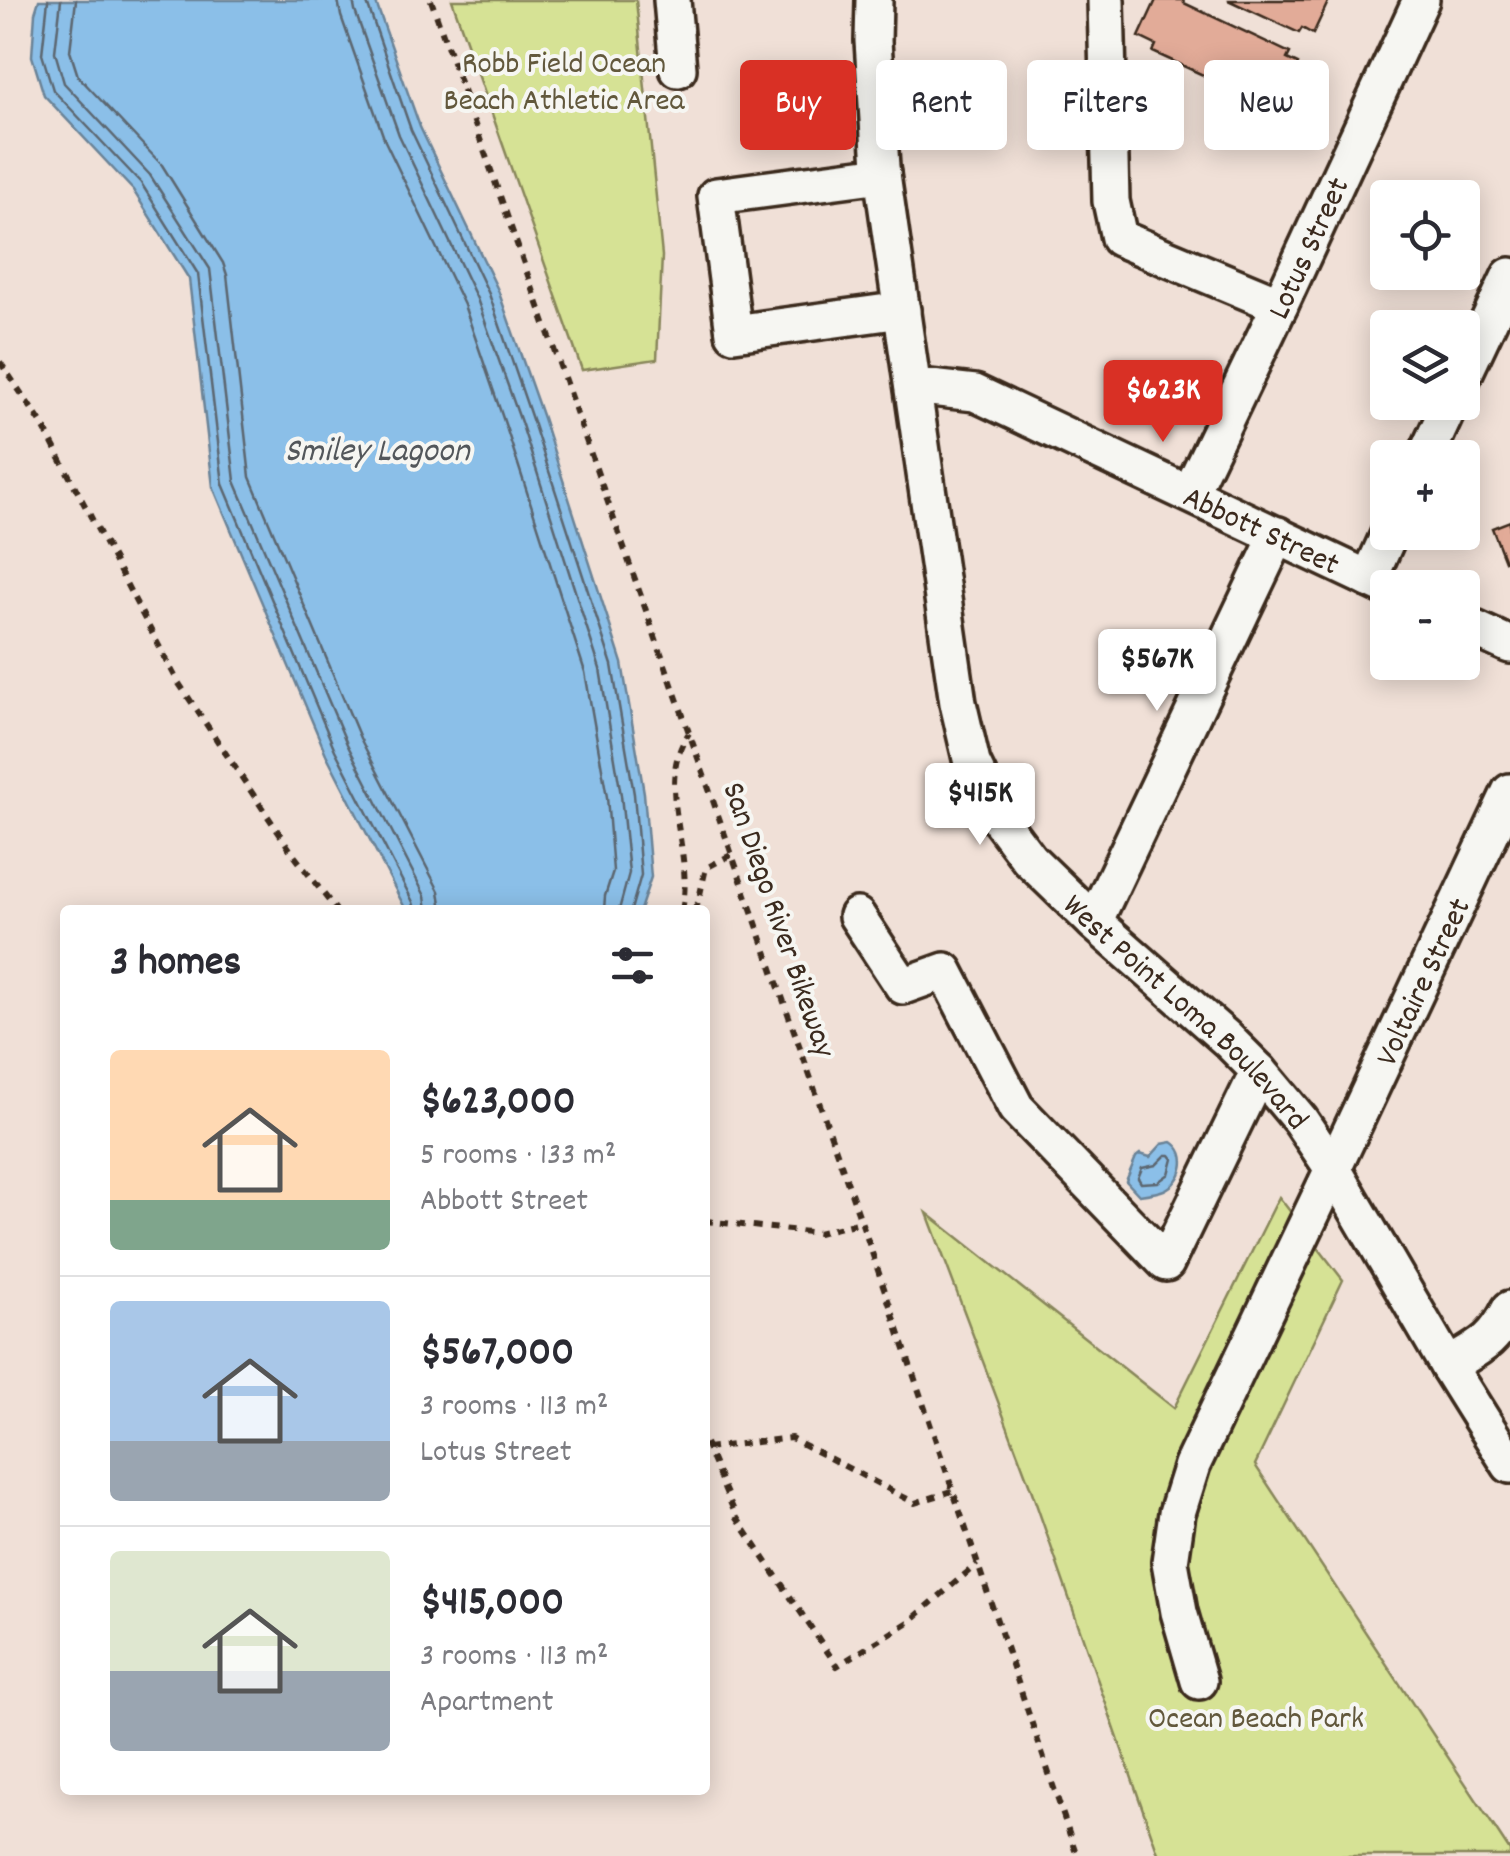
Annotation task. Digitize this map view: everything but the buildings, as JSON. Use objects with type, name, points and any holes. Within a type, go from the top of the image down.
[{"type":"street","points":[[672,0],[678,70]]},
{"type":"street","name":"West Point Loma Boulevard","points":[[874,0],[882,174],[958,704],[972,763],[999,820],[1029,859],[1259,1071],[1300,1120],[1510,1465]]},
{"type":"street","points":[[1106,0],[1112,202],[1118,238],[1280,305]]},
{"type":"street","name":"Lotus Street","points":[[1190,493],[1420,0]]},
{"type":"street","points":[[882,174],[716,196],[734,332],[902,310]]},
{"type":"street","points":[[1480,340],[1510,276]]},
{"type":"street","name":"Abbott Street","points":[[913,386],[975,394],[1370,579]]},
{"type":"street","points":[[1094,922],[1278,535]]},
{"type":"street","points":[[1480,631],[1510,645]]},
{"type":"street","name":"Voltaire Street","points":[[1199,1681],[1179,1612],[1170,1562],[1177,1514],[1192,1464],[1510,792]]},
{"type":"street","points":[[857,916],[903,986],[945,971],[1016,1108],[1166,1263],[1259,1071]]},
{"type":"street","points":[[1448,1366],[1485,1344],[1499,1331],[1510,1309]]},
{"type":"path","name":"San Diego River Bikeway","points":[[431,0],[862,1222],[1076,1856]]},
{"type":"path","points":[[0,362],[42,424],[178,682],[293,854],[332,905]]},
{"type":"path","points":[[683,905],[686,877],[672,775],[682,743],[690,732]]},
{"type":"path","points":[[697,905],[706,868],[731,855]]},
{"type":"path","points":[[710,1221],[818,1233],[862,1222]]},
{"type":"path","points":[[710,1445],[792,1438],[915,1502],[952,1491]]},
{"type":"path","points":[[710,1454],[737,1518],[838,1666],[909,1622],[978,1564]]},
{"type":"green space","name":"Robb Field Ocean Beach Athletic Area","points":[[452,0],[636,0],[662,256],[657,359],[582,370]]},
{"type":"green space","name":"Ocean Beach Park","points":[[1279,1197],[1343,1280],[1255,1465],[1510,1856],[1159,1856],[1031,1489],[927,1213],[1174,1408]]},
{"type":"water","name":"Smiley Lagoon","points":[[39,0],[375,0],[420,127],[498,290],[622,663],[644,793],[651,877],[642,905],[403,905],[326,754],[213,487],[189,279],[133,190],[44,95],[32,56]]},
{"type":"water","points":[[1172,1142],[1183,1160],[1176,1181],[1164,1190],[1139,1195],[1126,1181],[1136,1157],[1150,1157],[1162,1144]]}]
